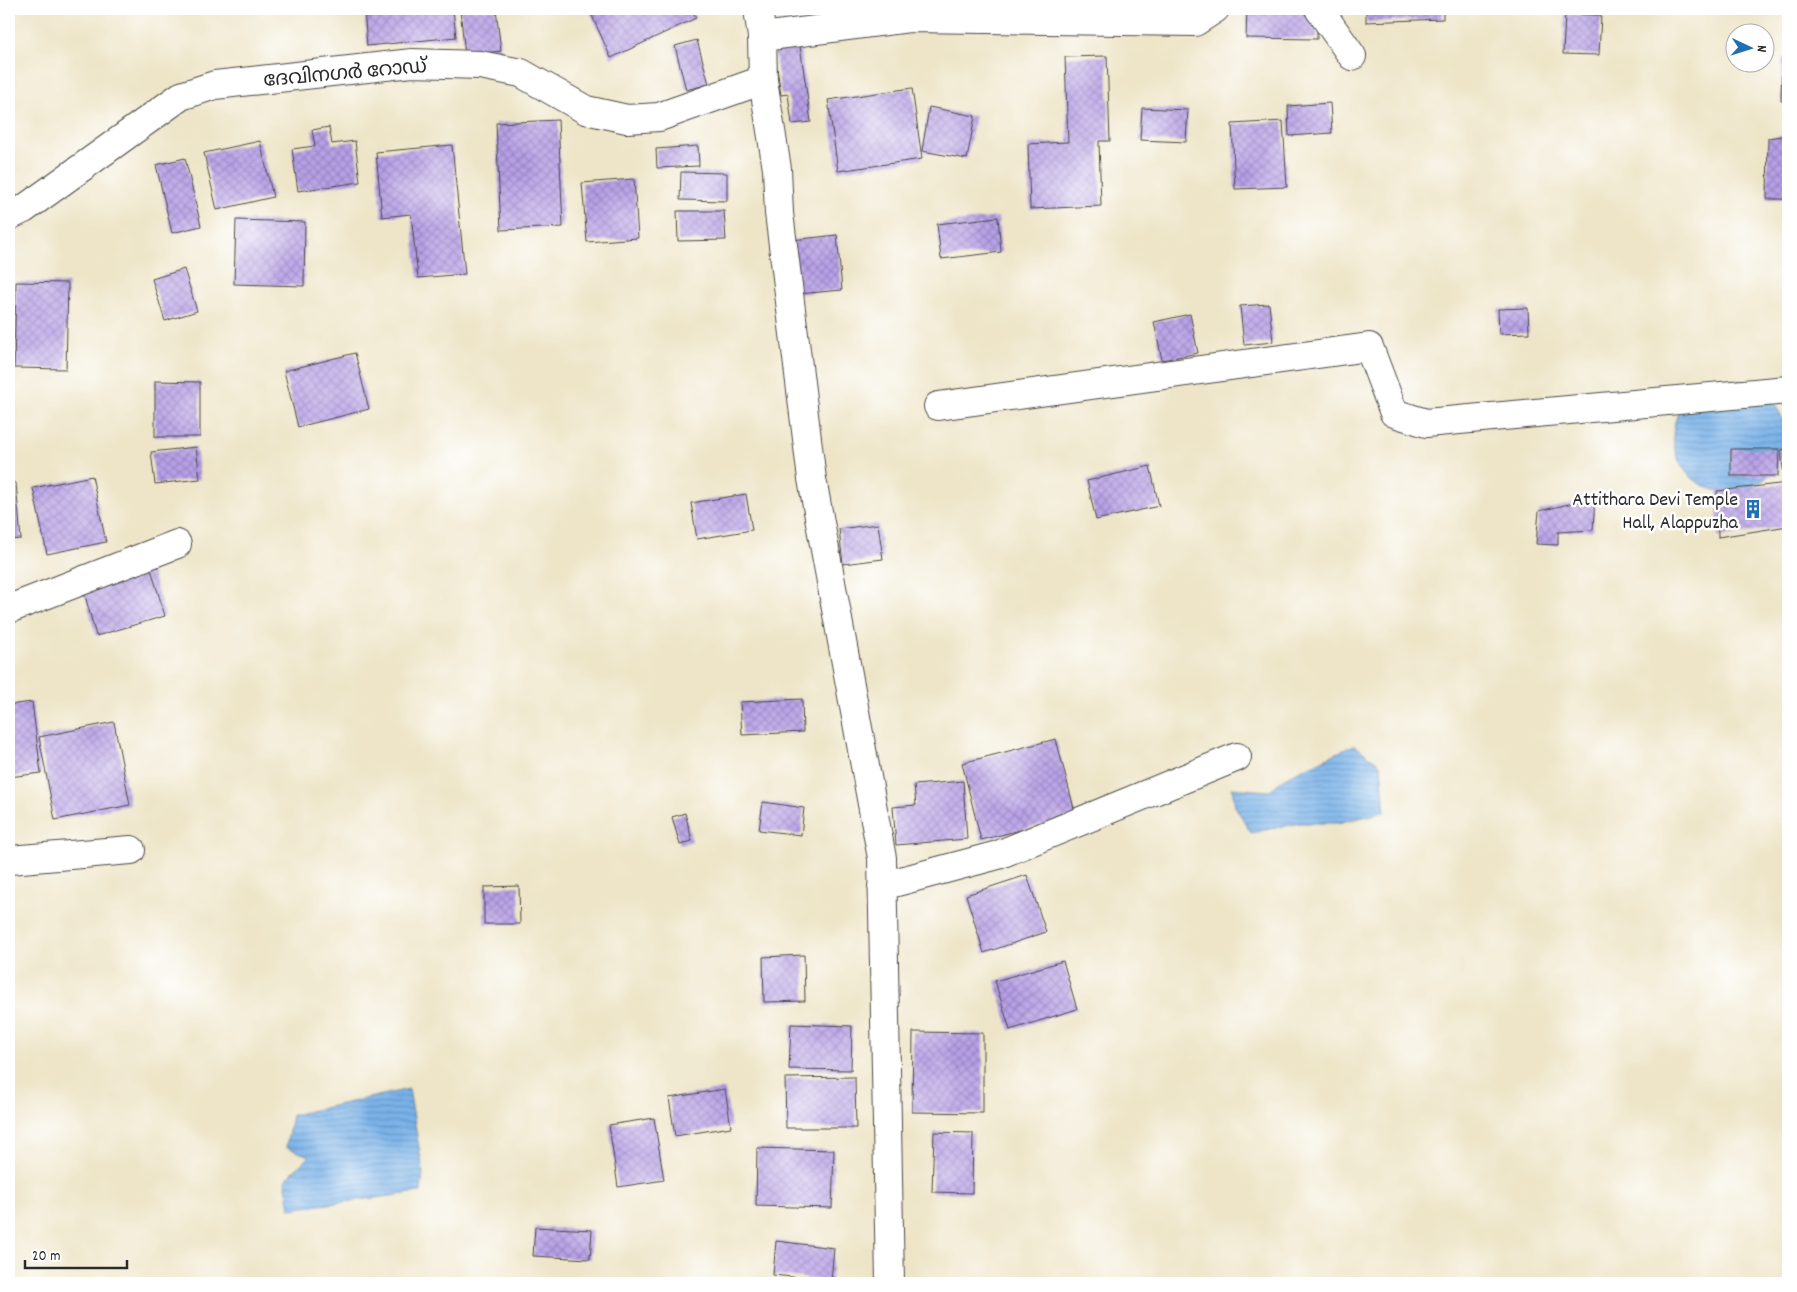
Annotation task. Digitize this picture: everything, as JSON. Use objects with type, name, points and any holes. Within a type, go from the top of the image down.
[{"type":"street","points":[[758,9],[762,37],[762,80],[777,170],[779,213],[812,478],[882,858],[890,1283]]},
{"type":"street","points":[[762,37],[909,18],[1195,22],[1215,9]]},
{"type":"street","points":[[1319,9],[1352,56]]},
{"type":"street","name":"ദേവിനഗർ റോഡ്","points":[[9,216],[24,209],[181,96],[215,85],[412,63],[480,65],[521,73],[586,110],[627,119],[659,117],[762,80]]},
{"type":"street","points":[[938,406],[1369,347],[1394,413],[1426,423],[1788,390]]},
{"type":"street","points":[[9,609],[177,544]]},
{"type":"street","points":[[882,886],[998,855],[1237,757]]},
{"type":"street","points":[[9,860],[131,850]]},
{"type":"water","points":[[1729,380],[1751,384],[1769,396],[1781,414],[1785,436],[1781,458],[1769,476],[1751,488],[1729,492],[1707,488],[1689,476],[1677,458],[1673,436],[1677,414],[1689,396],[1707,384]]},
{"type":"water","points":[[1354,745],[1381,765],[1385,812],[1337,823],[1300,823],[1251,833],[1235,806],[1232,788],[1269,791],[1286,777]]},
{"type":"water","points":[[409,1089],[423,1171],[421,1192],[290,1209],[285,1180],[309,1156],[286,1147],[292,1115]]},
{"type":"building","points":[[364,9],[453,9],[456,37],[367,46]]},
{"type":"building","points":[[460,9],[496,9],[501,51],[465,55]]},
{"type":"building","points":[[589,9],[692,9],[696,18],[611,58]]},
{"type":"building","points":[[1247,9],[1317,9],[1317,39],[1246,38]]},
{"type":"building","points":[[1366,9],[1443,9],[1443,19],[1366,22]]},
{"type":"building","points":[[1565,14],[1601,15],[1599,55],[1563,54]]},
{"type":"building","points":[[799,39],[811,122],[792,124],[788,94],[781,95],[773,42]]},
{"type":"building","points":[[697,40],[709,84],[686,90],[675,46]]},
{"type":"building","points":[[1107,56],[1110,141],[1099,141],[1101,206],[1030,209],[1028,144],[1068,142],[1065,57]]},
{"type":"building","points":[[1782,58],[1788,58],[1788,101],[1781,101]]},
{"type":"building","points":[[912,88],[922,159],[838,171],[828,100]]},
{"type":"building","points":[[1330,103],[1332,133],[1289,136],[1288,106]]},
{"type":"building","points":[[929,107],[975,116],[967,159],[922,151]]},
{"type":"building","points":[[1142,108],[1188,110],[1186,142],[1140,140]]},
{"type":"building","points":[[558,120],[563,227],[501,230],[496,123]]},
{"type":"building","points":[[1283,121],[1287,187],[1235,189],[1232,124]]},
{"type":"building","points":[[329,127],[332,144],[355,141],[360,182],[298,191],[292,149],[315,146],[312,130]]},
{"type":"building","points":[[1788,135],[1788,199],[1767,199],[1768,138]]},
{"type":"building","points":[[260,141],[273,197],[217,210],[204,153]]},
{"type":"building","points":[[452,145],[465,274],[418,278],[411,214],[382,217],[376,152]]},
{"type":"building","points":[[698,146],[699,166],[657,168],[656,149]]},
{"type":"building","points":[[185,158],[201,226],[172,233],[156,165]]},
{"type":"building","points":[[681,172],[727,173],[727,201],[680,200]]},
{"type":"building","points":[[634,179],[638,238],[587,242],[582,183]]},
{"type":"building","points":[[677,211],[724,211],[726,240],[678,241]]},
{"type":"building","points":[[998,217],[1001,252],[941,259],[937,224]]},
{"type":"building","points":[[236,220],[305,222],[304,286],[234,284]]},
{"type":"building","points":[[837,235],[842,290],[798,294],[792,240]]},
{"type":"building","points":[[184,269],[197,311],[165,321],[152,279]]},
{"type":"building","points":[[16,282],[68,283],[66,369],[14,368]]},
{"type":"building","points":[[1269,304],[1273,342],[1244,345],[1240,306]]},
{"type":"building","points":[[1528,308],[1529,333],[1499,334],[1498,309]]},
{"type":"building","points":[[1190,314],[1198,353],[1162,360],[1154,322]]},
{"type":"building","points":[[355,353],[369,409],[298,427],[284,371]]},
{"type":"building","points":[[155,381],[200,382],[200,437],[155,437]]},
{"type":"building","points":[[196,447],[200,479],[155,484],[151,452]]},
{"type":"building","points":[[1731,449],[1779,449],[1778,476],[1731,476]]},
{"type":"building","points":[[1788,449],[1788,478],[1784,478],[1781,450]]},
{"type":"building","points":[[1150,466],[1159,506],[1096,520],[1087,481]]},
{"type":"building","points":[[92,476],[106,542],[47,554],[33,488]]},
{"type":"building","points":[[9,483],[16,483],[21,539],[9,540]]},
{"type":"building","name":"Attithara Devi Temple Hall, Alappuzha","points":[[1788,483],[1788,526],[1718,537],[1717,491]]},
{"type":"building","points":[[746,494],[752,530],[697,539],[691,503]]},
{"type":"building","points":[[1595,498],[1593,530],[1558,532],[1558,545],[1536,544],[1539,511]]},
{"type":"building","points":[[878,524],[883,559],[843,564],[839,529]]},
{"type":"building","points":[[151,569],[165,616],[96,636],[83,588]]},
{"type":"building","points":[[802,699],[803,732],[742,735],[740,702]]},
{"type":"building","points":[[32,702],[41,773],[9,777],[9,705]]},
{"type":"building","points":[[114,722],[130,805],[55,820],[39,737]]},
{"type":"building","points":[[1056,739],[1076,816],[981,840],[962,763]]},
{"type":"building","points":[[963,781],[967,839],[896,845],[893,807],[916,805],[914,785]]},
{"type":"building","points":[[763,802],[804,808],[801,835],[759,830]]},
{"type":"building","points":[[685,813],[692,841],[680,845],[672,817]]},
{"type":"building","points":[[1027,875],[1046,932],[984,953],[966,895]]},
{"type":"building","points":[[519,886],[520,924],[484,924],[484,887]]},
{"type":"building","points":[[804,955],[805,1001],[764,1002],[763,957]]},
{"type":"building","points":[[1063,961],[1077,1009],[1010,1030],[995,981]]},
{"type":"building","points":[[791,1024],[852,1026],[851,1070],[789,1069]]},
{"type":"building","points":[[913,1032],[983,1033],[983,1113],[912,1112]]},
{"type":"building","points":[[855,1077],[856,1128],[786,1128],[785,1078]]},
{"type":"building","points":[[725,1089],[731,1127],[675,1136],[669,1098]]},
{"type":"building","points":[[654,1118],[664,1180],[618,1187],[609,1125]]},
{"type":"building","points":[[934,1132],[973,1133],[972,1193],[932,1192]]},
{"type":"building","points":[[757,1148],[834,1150],[832,1208],[756,1206]]},
{"type":"building","points":[[535,1227],[592,1230],[590,1259],[533,1256]]},
{"type":"building","points":[[776,1241],[834,1248],[831,1281],[773,1275]]},
{"type":"place","name":"Attithara Devi Temple Hall, Alappuzha","points":[[1753,509]]}]
